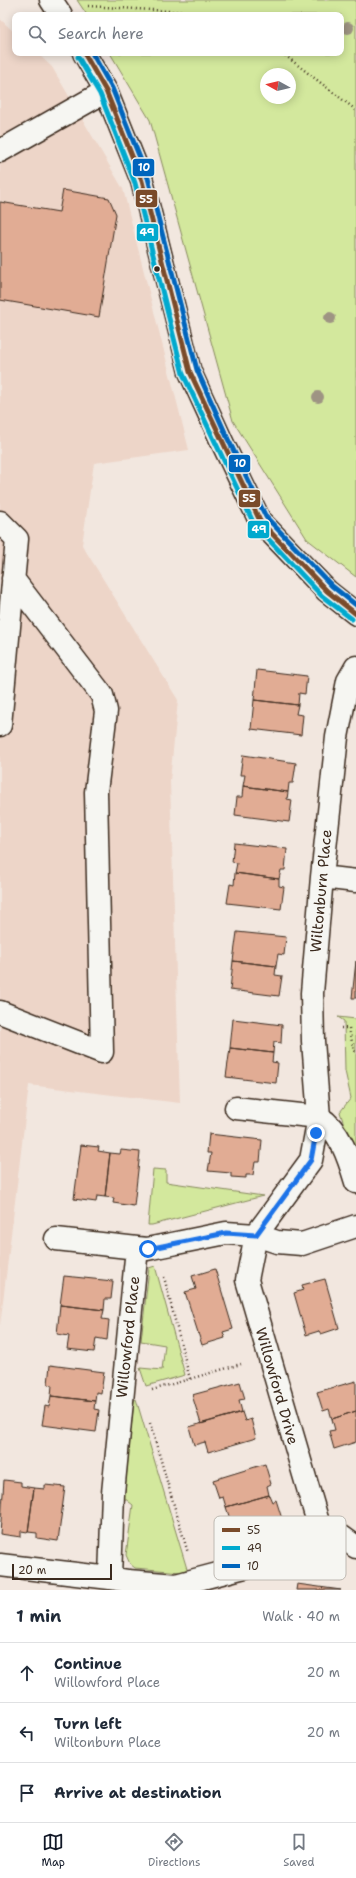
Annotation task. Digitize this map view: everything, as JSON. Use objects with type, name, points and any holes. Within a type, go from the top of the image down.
[{"type":"street","points":[[86,56],[106,91],[142,181],[190,372],[260,521],[327,591],[356,614]]},
{"type":"street","points":[[0,151],[106,91]]},
{"type":"street","points":[[0,522],[17,539],[0,725]]},
{"type":"street","points":[[0,1012],[102,1052],[96,792],[106,711],[102,695],[13,579]]},
{"type":"street","name":"Wiltonburn Place","points":[[256,1235],[311,1160],[319,1117],[313,1041],[312,993],[322,877],[337,737],[348,681],[356,667]]},
{"type":"street","points":[[322,877],[356,881]]},
{"type":"street","points":[[236,1108],[319,1117],[328,1123],[335,1131],[356,1182]]},
{"type":"street","points":[[56,1239],[147,1248],[226,1233],[256,1235],[277,1242],[302,1244],[356,1226]]},
{"type":"street","name":"Willowford Drive","points":[[256,1235],[247,1280],[316,1516]]},
{"type":"street","name":"Willowford Place","points":[[110,1578],[113,1493],[124,1380],[147,1248]]},
{"type":"street","points":[[346,1540],[356,1547]]},
{"type":"street","points":[[0,1565],[128,1581],[176,1585],[214,1575]]},
{"type":"path","points":[[55,6],[174,12]]},
{"type":"path","points":[[286,56],[356,110]]},
{"type":"path","points":[[147,1248],[190,1379]]},
{"type":"path","points":[[124,1380],[142,1393],[268,1356]]},
{"type":"path","points":[[148,1416],[195,1580]]},
{"type":"shaded area","points":[[0,19],[12,30],[12,56],[40,56],[52,67],[123,189],[189,450],[94,463],[82,545],[178,700],[170,781],[180,1103],[29,1085],[0,1326]]},
{"type":"green space","points":[[77,0],[356,0],[356,577],[307,539],[233,421],[150,120],[112,56],[344,56],[344,12],[85,12]]},
{"type":"green space","points":[[338,1017],[356,1019],[356,1162],[340,1112],[351,1098],[345,1071],[344,1021]]},
{"type":"green space","points":[[153,1169],[166,1170],[166,1182],[263,1196],[148,1225]]},
{"type":"green space","points":[[155,1266],[185,1375],[146,1386],[140,1368],[162,1370],[165,1345],[141,1341],[149,1268]]},
{"type":"green space","points":[[136,1399],[187,1569],[181,1572],[135,1568],[130,1564],[126,1555],[133,1505],[124,1498],[134,1400]]},
{"type":"building","points":[[63,190],[109,198],[116,214],[99,317],[0,300],[0,202],[59,212]]},
{"type":"building","points":[[257,670],[307,676],[305,694],[299,693],[298,705],[254,700]]},
{"type":"building","points":[[254,700],[298,705],[296,714],[303,715],[301,735],[251,729]]},
{"type":"building","points":[[243,755],[296,763],[293,783],[289,783],[288,792],[243,786],[245,775],[240,775]]},
{"type":"building","points":[[243,786],[288,792],[287,799],[292,800],[289,822],[235,815],[237,797],[242,797]]},
{"type":"building","points":[[234,843],[287,849],[285,870],[281,870],[279,879],[235,873],[237,863],[232,862]]},
{"type":"building","points":[[235,873],[279,879],[279,886],[284,887],[281,909],[227,903],[230,884],[234,885]]},
{"type":"building","points":[[237,932],[286,937],[284,955],[278,954],[276,966],[233,961]]},
{"type":"building","points":[[233,961],[276,966],[275,975],[282,976],[279,996],[230,990]]},
{"type":"building","points":[[356,961],[356,998],[352,998]]},
{"type":"building","points":[[233,1019],[282,1025],[281,1043],[274,1042],[273,1053],[230,1048]]},
{"type":"building","points":[[230,1048],[273,1053],[272,1062],[278,1063],[276,1083],[226,1077]]},
{"type":"building","points":[[209,1134],[262,1140],[260,1162],[255,1162],[253,1175],[246,1175],[246,1178],[231,1177],[231,1173],[208,1171],[211,1153],[207,1153]]},
{"type":"building","points":[[81,1145],[99,1147],[98,1151],[110,1153],[105,1197],[97,1196],[96,1202],[74,1199]]},
{"type":"building","points":[[121,1150],[140,1152],[134,1206],[113,1203],[114,1198],[105,1197],[110,1153],[120,1154]]},
{"type":"building","points":[[215,1269],[233,1329],[223,1332],[225,1338],[202,1345],[185,1292],[196,1289],[192,1276]]},
{"type":"building","points":[[64,1276],[113,1281],[111,1299],[105,1299],[104,1310],[60,1305]]},
{"type":"building","points":[[325,1279],[339,1328],[321,1334],[319,1331],[306,1335],[294,1293],[303,1290],[302,1285]]},
{"type":"building","points":[[60,1305],[104,1310],[102,1319],[109,1320],[107,1340],[96,1338],[94,1352],[67,1349],[69,1336],[57,1334]]},
{"type":"building","points":[[50,1365],[104,1372],[101,1393],[96,1392],[95,1401],[51,1396],[52,1385],[48,1384]]},
{"type":"building","points":[[356,1381],[356,1411],[332,1419],[329,1409],[323,1411],[317,1392]]},
{"type":"building","points":[[240,1382],[245,1399],[239,1400],[242,1412],[201,1424],[192,1395]]},
{"type":"building","points":[[51,1396],[95,1401],[94,1409],[99,1410],[96,1432],[42,1425],[45,1406],[49,1407]]},
{"type":"building","points":[[356,1411],[356,1442],[334,1449],[329,1431],[335,1430],[332,1419]]},
{"type":"building","points":[[242,1412],[245,1421],[251,1419],[256,1438],[208,1452],[205,1442],[194,1445],[189,1427]]},
{"type":"building","points":[[265,1464],[271,1484],[267,1486],[269,1495],[226,1507],[223,1497],[219,1498],[213,1480]]},
{"type":"building","points":[[4,1480],[21,1482],[21,1486],[34,1488],[28,1532],[21,1531],[21,1537],[0,1534]]},
{"type":"building","points":[[45,1485],[65,1487],[58,1541],[37,1538],[37,1533],[28,1532],[34,1488],[45,1489]]},
{"type":"building","points":[[269,1495],[272,1502],[276,1500],[281,1516],[229,1516],[226,1507]]},
{"type":"building","points":[[297,1584],[341,1590],[296,1590]]},
{"type":"transit line","name":"55","points":[[86,56],[106,91],[142,181],[190,372],[260,521],[327,591],[356,614]]},
{"type":"transit line","name":"10","points":[[94,56],[112,88],[148,178],[197,370],[228,439],[266,517],[332,586],[356,605]]},
{"type":"transit line","name":"49","points":[[78,57],[100,94],[135,183],[183,374],[254,524],[322,596],[352,619]]},
{"type":"route","points":[[148,1249],[226,1233],[256,1235],[273,1214],[311,1160],[316,1133]]}]
